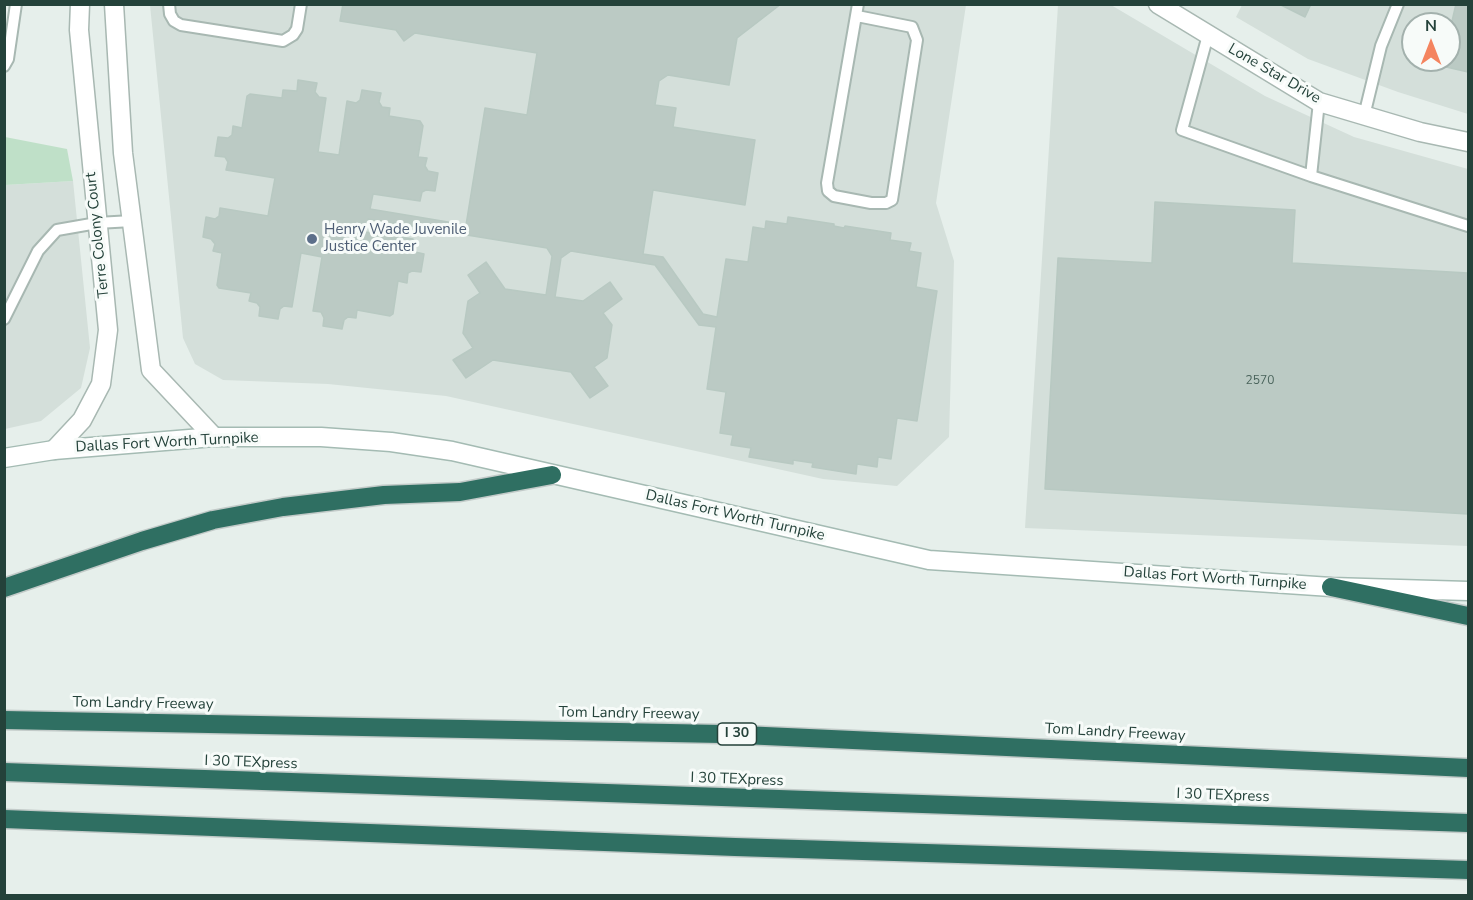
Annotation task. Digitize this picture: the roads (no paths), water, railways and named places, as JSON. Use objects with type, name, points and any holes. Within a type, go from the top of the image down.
[{"type":"highway","points":[[4,588],[142,541],[213,520],[283,507],[384,495],[460,492],[552,475]]},
{"type":"highway","points":[[1331,587],[1468,616]]},
{"type":"highway","name":"Tom Landry Freeway","points":[[4,720],[721,734],[1468,768]]},
{"type":"highway","name":"I 30 TEXpress","points":[[4,772],[1468,823]]},
{"type":"highway","points":[[4,819],[735,847],[1468,870]]},
{"type":"main road","name":"Terre Colony Court","points":[[54,450],[82,420],[100,384],[108,330],[79,30],[80,4]]},
{"type":"main road","points":[[114,4],[123,153],[151,370],[214,437]]},
{"type":"main road","name":"Lone Star Drive","points":[[1158,4],[1318,102],[1420,132],[1468,142]]},
{"type":"main road","name":"Dallas Fort Worth Turnpike","points":[[4,458],[54,450],[214,437],[321,437],[391,442],[452,451],[929,560],[1331,587],[1468,591]]},
{"type":"lane","points":[[4,66],[8,59],[16,4]]},
{"type":"lane","points":[[170,4],[170,14],[174,21],[182,25],[283,41],[293,35],[297,29],[301,4]]},
{"type":"lane","points":[[1364,116],[1381,46],[1398,4]]},
{"type":"lane","points":[[858,10],[912,27],[917,40],[892,200],[886,203],[871,203],[834,196],[828,191],[827,183],[858,10]]},
{"type":"lane","points":[[1208,35],[1182,130],[1311,177],[1468,225]]},
{"type":"lane","points":[[1311,177],[1318,102]]},
{"type":"lane","points":[[4,319],[38,251],[57,230],[97,223],[132,221]]},
{"type":"place","name":"Henry Wade Juvenile Justice Center","points":[[312,239]]}]
